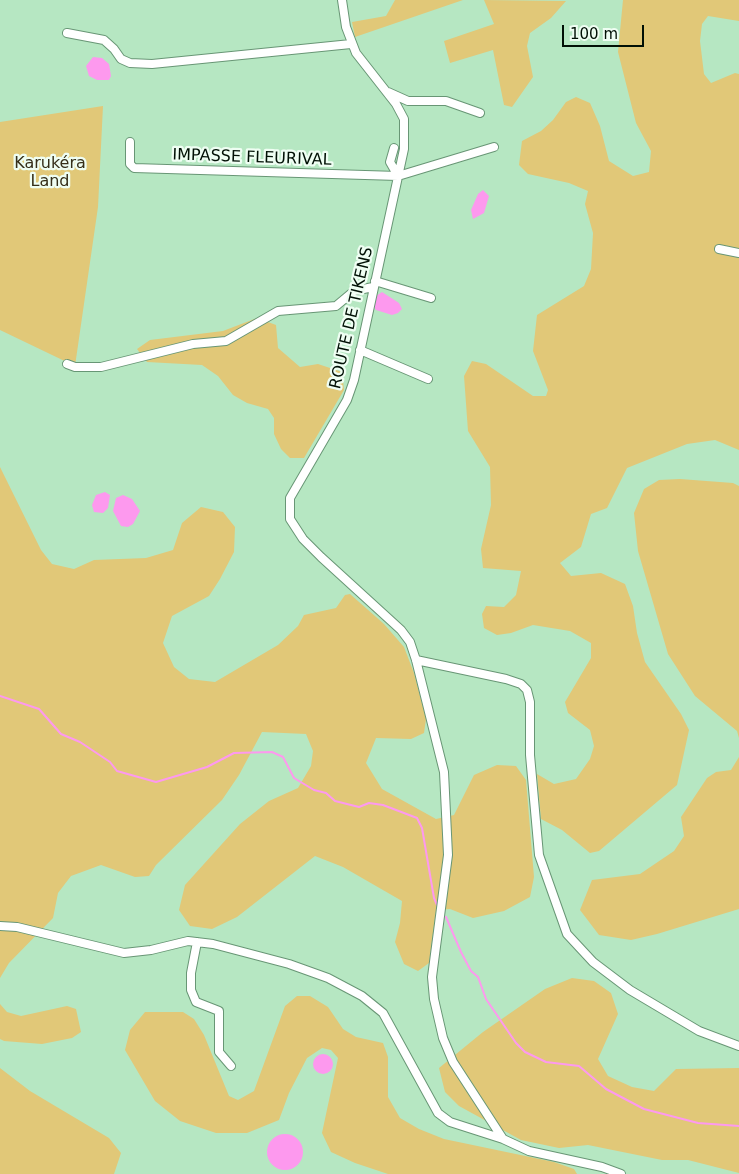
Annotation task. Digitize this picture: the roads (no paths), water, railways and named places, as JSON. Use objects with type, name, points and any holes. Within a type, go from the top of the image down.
[{"type":"street","name":"ROUTE DE TIKENS","points":[[342,0],[351,44],[362,63],[386,91],[404,119],[404,149],[351,389],[294,489],[288,511],[290,519],[303,539],[401,630],[410,642],[444,772],[448,856],[432,977],[434,999],[443,1038],[453,1062],[502,1139]]},
{"type":"street","points":[[68,33],[104,40],[121,59],[130,63],[152,64],[351,44]]},
{"type":"street","points":[[386,91],[408,101],[446,102],[480,113]]},
{"type":"street","name":"IMPASSE FLEURIVAL","points":[[130,142],[130,164],[134,168],[398,176]]},
{"type":"street","points":[[394,148],[390,162],[398,176],[494,147]]},
{"type":"street","points":[[719,249],[739,253]]},
{"type":"street","points":[[67,364],[75,367],[101,366],[193,344],[226,341],[278,311],[336,306],[354,291],[374,284],[431,298]]},
{"type":"street","points":[[360,350],[428,379]]},
{"type":"street","points":[[416,660],[506,679],[521,684],[527,690],[530,702],[530,755],[539,855],[567,934],[593,962],[630,990],[699,1031],[739,1046]]},
{"type":"street","points":[[0,926],[17,927],[124,952],[197,942],[289,964],[328,978],[362,996],[383,1013],[438,1113],[450,1122],[502,1139],[529,1151],[602,1167],[621,1174]]},
{"type":"street","points":[[197,942],[191,973],[191,990],[196,1002],[219,1011],[219,1052],[231,1066]]},
{"type":"waterway","points":[[0,696],[39,709],[61,734],[80,742],[110,762],[117,771],[156,782],[207,767],[234,753],[272,752],[283,757],[294,778],[314,790],[326,793],[335,801],[359,807],[369,803],[383,805],[417,818],[422,828],[434,898],[437,905]]},
{"type":"waterway","points":[[446,917],[471,971],[478,977],[486,999],[516,1043],[525,1052],[546,1062],[579,1066],[606,1089],[644,1109],[698,1123],[739,1126]]},
{"type":"park label","name":"Karukéra Land","points":[[50,173]]}]
